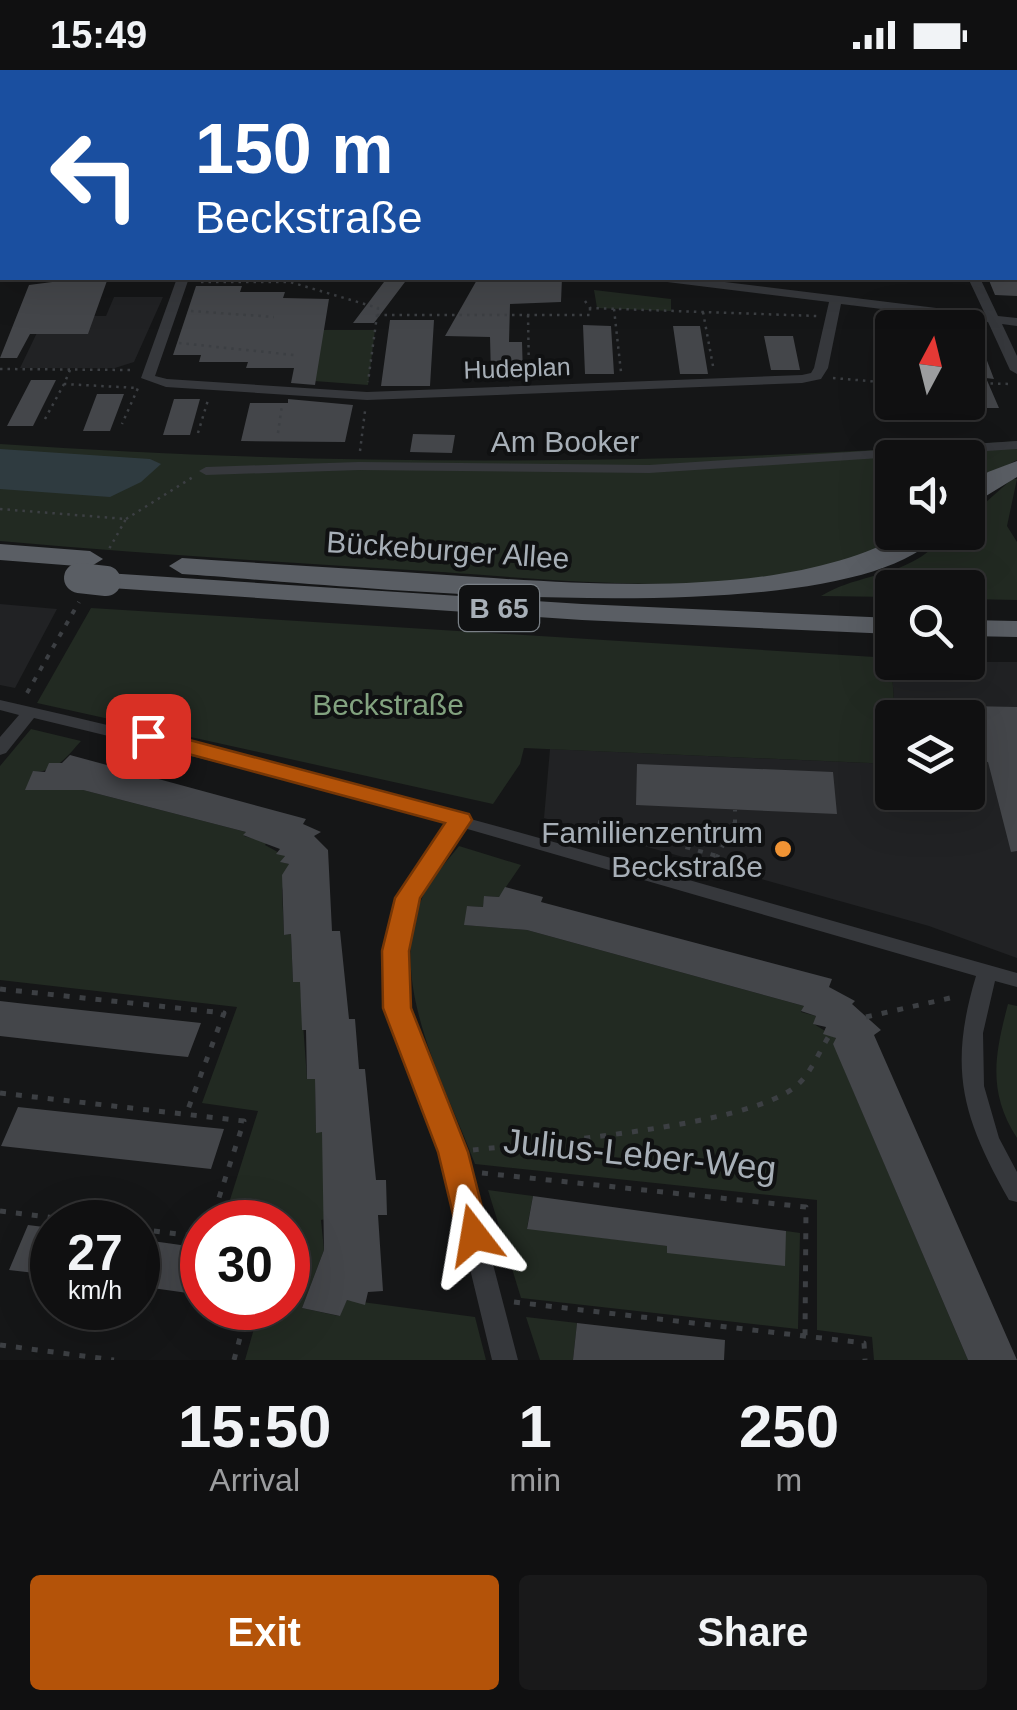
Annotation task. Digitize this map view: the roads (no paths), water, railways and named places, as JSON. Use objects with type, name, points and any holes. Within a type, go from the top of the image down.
[{"type":"highway","points":[[985,488],[1017,468]]},
{"type":"highway","points":[[602,593],[712,591],[822,577],[862,566],[893,550]]},
{"type":"highway","name":"Bückeburger Allee","points":[[0,552],[97,570],[582,612],[875,625]]},
{"type":"highway","name":"Bückeburger Allee","points":[[0,571],[97,570],[875,607]]},
{"type":"highway","points":[[985,610],[1017,611]]},
{"type":"highway","points":[[985,628],[1017,629]]},
{"type":"street","name":"Hudeplan","points":[[182,280],[148,378],[166,383],[367,396],[816,376],[836,299]]},
{"type":"street","points":[[683,280],[1017,322]]},
{"type":"street","points":[[975,280],[1017,370]]},
{"type":"street","name":"Am Booker","points":[[206,472],[358,466],[682,468],[1017,445]]},
{"type":"street","points":[[0,705],[148,736],[460,820],[984,982],[1017,980]]},
{"type":"street","points":[[0,749],[31,712]]},
{"type":"street","points":[[460,820],[408,898],[396,951],[397,1008],[455,1161],[505,1360]]},
{"type":"street","points":[[984,982],[972,1018],[970,1084],[996,1160],[1017,1193]]},
{"type":"place","name":"Familienzentrum Beckstraße","points":[[783,849]]},
{"type":"park label","name":"Beckstraße","points":[[388,704]]}]
